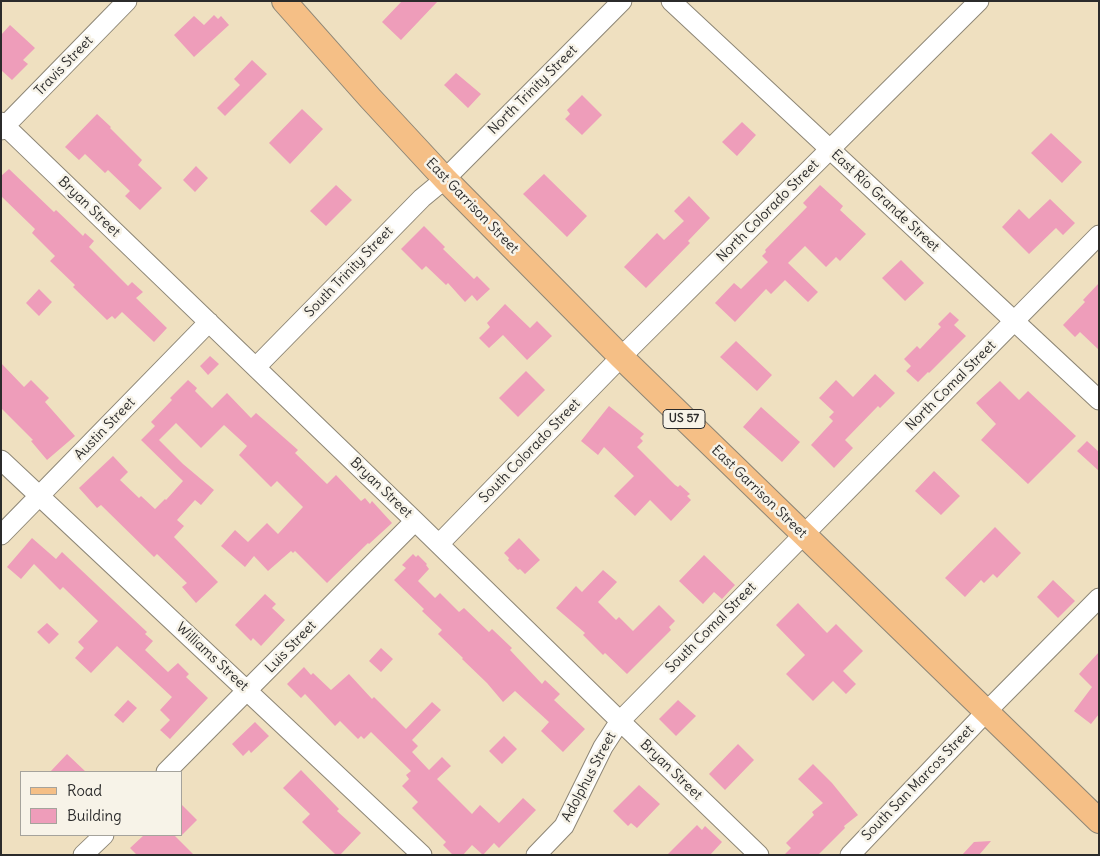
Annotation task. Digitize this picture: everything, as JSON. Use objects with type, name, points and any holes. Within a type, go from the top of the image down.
[{"type":"main road","name":"East Garrison Street","points":[[284,1],[445,179],[621,357],[1099,821]]},
{"type":"street","name":"Travis Street","points":[[3,126],[127,1]]},
{"type":"street","name":"North Trinity Street","points":[[445,179],[622,1]]},
{"type":"street","name":"East Río Grande Street","points":[[672,1],[1099,400]]},
{"type":"street","name":"North Colorado Street","points":[[621,357],[979,1]]},
{"type":"street","name":"Bryan Street","points":[[3,126],[256,367],[759,855]]},
{"type":"street","name":"South Trinity Street","points":[[256,367],[422,198],[445,179]]},
{"type":"street","name":"North Comal Street","points":[[803,535],[1099,235]]},
{"type":"street","name":"Austin Street","points":[[1,535],[209,322]]},
{"type":"street","name":"South Colorado Street","points":[[439,544],[621,357]]},
{"type":"street","name":"Williams Street","points":[[1,460],[422,855]]},
{"type":"street","name":"Luis Street","points":[[167,771],[415,521]]},
{"type":"street","name":"South Comal Street","points":[[620,721],[803,535]]},
{"type":"street","name":"South San Marcos Street","points":[[850,855],[986,712],[1099,598]]},
{"type":"street","name":"Adolphus Street","points":[[536,855],[564,826],[603,746],[620,721]]},
{"type":"street","points":[[84,854],[103,836]]},
{"type":"building","points":[[402,1],[438,1],[401,40],[382,22]]},
{"type":"building","points":[[214,15],[218,19],[221,16],[229,25],[194,57],[174,35],[194,16],[204,25]]},
{"type":"building","points":[[10,25],[35,48],[23,60],[28,64],[12,80],[1,70],[1,35]]},
{"type":"building","points":[[252,60],[267,74],[225,116],[217,108],[240,85],[234,79]]},
{"type":"building","points":[[456,73],[481,94],[468,108],[444,85]]},
{"type":"building","points":[[582,95],[602,115],[582,135],[565,119],[570,114],[567,110]]},
{"type":"building","points":[[302,109],[323,129],[290,164],[269,143]]},
{"type":"building","points":[[97,114],[142,160],[138,165],[162,188],[140,210],[125,196],[130,191],[108,170],[105,173],[85,154],[79,160],[65,147]]},
{"type":"building","points":[[742,122],[756,135],[737,156],[722,142]]},
{"type":"building","points":[[1051,133],[1082,162],[1062,183],[1031,153]]},
{"type":"building","points":[[196,166],[208,178],[195,192],[183,180]]},
{"type":"building","points":[[9,169],[54,212],[56,210],[83,236],[85,233],[94,241],[89,247],[128,286],[132,282],[143,292],[136,298],[167,328],[154,342],[122,312],[115,319],[112,316],[107,320],[73,287],[75,285],[50,261],[55,256],[32,233],[35,229],[1,196],[1,176]]},
{"type":"building","points":[[544,174],[587,216],[567,237],[523,194]]},
{"type":"building","points":[[336,185],[352,200],[326,226],[310,211]]},
{"type":"building","points":[[820,185],[843,206],[840,210],[866,234],[840,261],[836,257],[826,267],[805,246],[788,263],[818,292],[808,302],[785,280],[771,294],[766,289],[735,322],[715,303],[734,283],[741,289],[768,262],[762,256],[766,252],[765,250],[807,207],[803,203]]},
{"type":"building","points":[[689,196],[710,218],[688,241],[690,243],[646,288],[624,267],[657,233],[664,240],[684,221],[674,211]]},
{"type":"building","points":[[1050,199],[1075,223],[1063,235],[1056,228],[1029,254],[1002,227],[1019,209],[1029,219]]},
{"type":"building","points":[[424,226],[445,247],[443,249],[474,279],[477,276],[490,289],[477,301],[472,295],[465,302],[448,283],[446,285],[426,266],[422,270],[401,249]]},
{"type":"building","points":[[901,260],[924,283],[905,301],[882,278]]},
{"type":"building","points":[[1099,283],[1099,350],[1080,332],[1075,337],[1063,325],[1085,302],[1083,300]]},
{"type":"building","points":[[39,289],[52,302],[39,316],[26,303]]},
{"type":"building","points":[[505,304],[530,328],[537,321],[552,336],[527,360],[503,335],[489,348],[479,338],[490,327],[487,323]]},
{"type":"building","points":[[950,312],[959,320],[954,325],[966,336],[918,382],[906,371],[911,366],[904,359],[917,346],[920,349],[941,327],[938,324]]},
{"type":"building","points":[[736,341],[772,375],[757,391],[720,357]]},
{"type":"building","points":[[210,356],[219,364],[208,375],[200,366]]},
{"type":"building","points":[[1,363],[24,387],[31,380],[49,398],[45,402],[75,436],[47,460],[31,441],[33,440],[1,408]]},
{"type":"building","points":[[526,371],[545,390],[518,417],[499,398]]},
{"type":"building","points":[[875,374],[895,393],[880,408],[878,406],[845,440],[853,448],[834,468],[811,445],[833,421],[829,417],[834,412],[819,398],[836,380],[853,397]]},
{"type":"building","points":[[188,380],[197,388],[195,391],[212,408],[227,393],[251,418],[256,413],[298,450],[295,453],[327,484],[336,475],[361,501],[365,498],[370,504],[372,501],[392,523],[368,543],[327,583],[295,551],[293,553],[291,551],[268,571],[254,556],[245,567],[221,546],[235,530],[248,542],[267,523],[278,534],[303,507],[277,481],[271,487],[239,455],[247,446],[224,425],[201,448],[176,423],[159,440],[183,464],[214,490],[201,505],[195,500],[177,520],[184,526],[174,537],[218,582],[196,603],[182,587],[187,583],[157,554],[154,557],[101,505],[97,508],[79,488],[113,456],[128,472],[120,480],[139,498],[141,496],[155,509],[166,500],[183,481],[141,440],[155,426],[151,422],[172,400],[170,398]]},
{"type":"building","points":[[1000,381],[1019,400],[1028,391],[1076,436],[1028,484],[981,440],[996,424],[976,403]]},
{"type":"building","points":[[609,406],[644,434],[640,438],[643,441],[637,447],[675,485],[678,487],[680,485],[690,494],[687,496],[691,500],[671,521],[650,500],[635,516],[614,496],[634,476],[604,447],[598,455],[581,441]]},
{"type":"building","points":[[761,407],[800,442],[782,462],[743,427]]},
{"type":"building","points":[[1087,441],[1099,452],[1099,471],[1077,451]]},
{"type":"building","points":[[934,471],[960,496],[941,515],[915,491]]},
{"type":"building","points":[[995,527],[1021,553],[997,578],[993,574],[984,583],[981,580],[965,597],[945,578]]},
{"type":"building","points":[[32,538],[56,559],[62,552],[147,632],[145,634],[153,641],[145,650],[168,672],[178,663],[189,674],[186,677],[208,698],[170,739],[160,730],[170,720],[160,710],[172,697],[117,646],[91,673],[75,658],[84,648],[78,642],[98,621],[63,587],[60,590],[34,564],[21,579],[7,567]]},
{"type":"building","points":[[519,538],[540,560],[525,574],[508,560],[509,558],[504,553]]},
{"type":"building","points":[[413,554],[416,557],[418,555],[427,564],[429,569],[418,581],[435,598],[440,593],[459,612],[464,608],[489,632],[492,629],[512,648],[510,650],[542,684],[545,680],[560,694],[554,700],[585,729],[563,752],[541,731],[549,722],[515,691],[503,702],[487,683],[438,634],[442,630],[422,611],[424,609],[394,580],[406,568],[402,565]]},
{"type":"building","points":[[704,555],[735,585],[722,599],[714,592],[703,604],[679,581]]},
{"type":"building","points":[[603,570],[617,582],[598,602],[616,620],[619,617],[633,631],[659,605],[675,621],[669,627],[671,630],[627,674],[605,653],[603,655],[583,635],[585,633],[556,608],[576,586],[582,592]]},
{"type":"building","points":[[1053,580],[1075,601],[1058,618],[1037,597]]},
{"type":"building","points":[[265,594],[276,604],[272,608],[285,620],[261,646],[253,638],[251,641],[235,625]]},
{"type":"building","points":[[798,603],[827,633],[836,624],[863,651],[843,671],[856,684],[846,694],[833,681],[813,701],[786,674],[805,655],[776,625]]},
{"type":"building","points":[[47,623],[59,634],[49,644],[37,632]]},
{"type":"building","points":[[381,648],[393,659],[381,672],[369,661]]},
{"type":"building","points":[[1099,652],[1099,714],[1091,724],[1074,711],[1092,687],[1079,674]]},
{"type":"building","points":[[304,667],[311,675],[313,673],[331,690],[349,674],[372,699],[374,697],[406,729],[432,702],[441,710],[412,740],[418,746],[412,752],[429,770],[442,757],[451,766],[437,779],[472,814],[480,805],[499,823],[523,798],[536,810],[499,848],[494,843],[483,855],[472,845],[463,855],[453,855],[443,845],[446,842],[412,808],[418,802],[402,786],[409,779],[406,775],[411,771],[371,732],[364,739],[361,736],[358,739],[340,721],[335,726],[305,694],[301,698],[287,684]]},
{"type":"building","points":[[128,700],[137,708],[123,723],[114,715]]},
{"type":"building","points":[[678,700],[696,716],[676,736],[659,719]]},
{"type":"building","points":[[255,722],[269,736],[251,753],[249,750],[243,756],[232,744]]},
{"type":"building","points":[[504,736],[517,749],[502,764],[489,751]]},
{"type":"building","points":[[738,744],[754,760],[725,790],[709,774]]},
{"type":"building","points":[[67,754],[85,771],[51,771]]},
{"type":"building","points":[[813,764],[832,783],[858,815],[844,826],[845,828],[818,855],[784,855],[791,848],[786,843],[814,815],[812,812],[823,803],[798,779]]},
{"type":"building","points":[[301,770],[339,809],[337,811],[361,833],[340,855],[336,855],[302,822],[310,814],[283,788]]},
{"type":"building","points":[[639,785],[660,804],[637,828],[631,823],[628,826],[613,811]]},
{"type":"building","points":[[182,805],[197,820],[182,835]]},
{"type":"building","points":[[697,825],[702,830],[705,826],[722,842],[710,855],[667,855]]},
{"type":"building","points":[[143,836],[175,836],[194,855],[137,855],[130,848]]},
{"type":"building","points":[[991,841],[979,855],[962,855],[974,842]]}]
